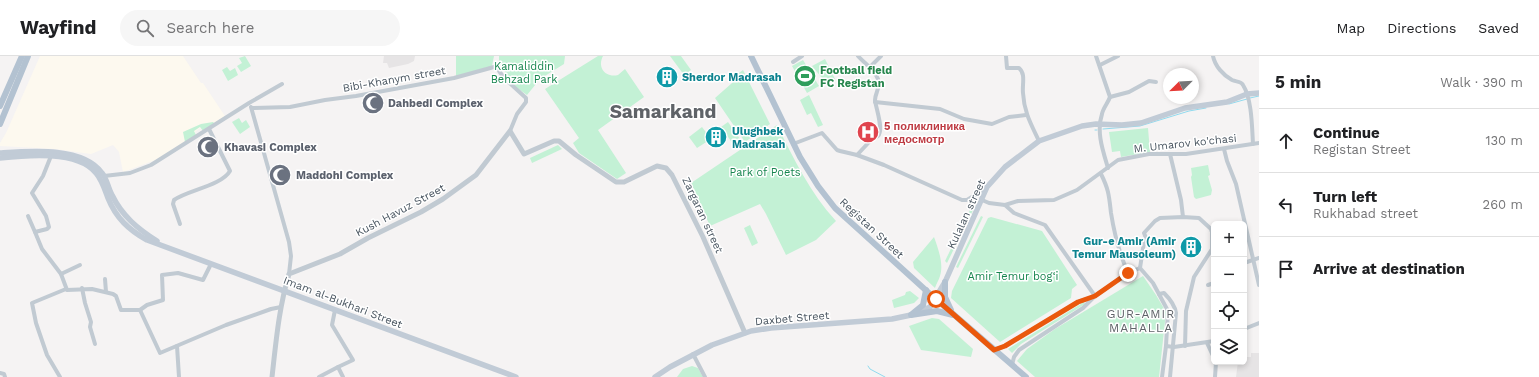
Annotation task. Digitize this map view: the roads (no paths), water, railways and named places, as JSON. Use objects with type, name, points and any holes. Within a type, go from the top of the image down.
[{"type":"main road","points":[[0,106],[22,56]]},
{"type":"main road","points":[[0,124],[28,56]]},
{"type":"main road","name":"Registan Street","points":[[752,56],[800,158],[818,186],[839,212],[1026,377]]},
{"type":"main road","name":"Kulalan street","points":[[936,299],[987,187],[1005,167],[1039,141],[1077,128],[1100,124],[1122,125],[1142,122],[1185,108],[1227,102],[1259,93]]},
{"type":"main road","name":"Imam al-Bukhari Street","points":[[0,153],[63,154],[82,158],[96,166],[104,176],[118,207],[133,228]]},
{"type":"main road","name":"Imam al-Bukhari Street","points":[[0,158],[10,154]]},
{"type":"main road","name":"Imam al-Bukhari Street","points":[[37,154],[64,157],[82,162],[96,172],[110,204],[118,217],[133,228],[164,246],[516,377]]},
{"type":"main road","points":[[945,282],[945,300],[954,315]]},
{"type":"main road","points":[[911,315],[923,305],[926,290]]},
{"type":"main road","name":"Daxbet Street","points":[[655,377],[693,354],[719,342],[745,333],[764,329],[860,322],[911,315],[930,307],[936,299]]},
{"type":"main road","points":[[911,315],[937,311],[954,315]]},
{"type":"street","points":[[793,62],[802,56]]},
{"type":"street","points":[[857,154],[871,140],[880,134],[881,130],[875,102],[879,82],[870,67],[865,65],[858,56]]},
{"type":"street","points":[[870,67],[881,56]]},
{"type":"street","points":[[1006,56],[1007,68],[1020,68],[1024,77],[1023,93],[1026,115],[1039,141]]},
{"type":"street","points":[[1096,56],[1110,97],[1102,114],[1100,124],[1101,146],[1108,168]]},
{"type":"street","points":[[1100,65],[1118,56]]},
{"type":"street","points":[[1213,56],[1218,67],[1228,78],[1240,82],[1243,86],[1252,120],[1253,144]]},
{"type":"street","name":"Bibi-Khanym street","points":[[252,108],[290,107],[356,96],[454,78],[494,67],[497,68],[526,98]]},
{"type":"street","points":[[1110,97],[1129,92],[1149,81],[1156,82]]},
{"type":"street","points":[[104,176],[135,171],[150,165],[282,84]]},
{"type":"street","name":"Kush Havuz Street","points":[[290,274],[340,254],[368,238],[421,212],[443,199],[476,175],[510,131],[517,114],[526,102],[526,98]]},
{"type":"street","points":[[875,102],[940,109],[964,119],[992,124],[1009,117],[1026,115]]},
{"type":"street","points":[[249,103],[252,108],[267,168],[275,189],[289,242],[291,256],[290,274],[284,290],[281,308],[272,377]]},
{"type":"street","points":[[180,224],[176,213],[174,200],[208,186],[221,179],[230,171],[209,129]]},
{"type":"street","name":"Zargaran street","points":[[510,131],[524,154],[554,141],[559,141],[582,159],[618,183],[624,182],[657,166],[666,168],[676,180],[745,333]]},
{"type":"street","points":[[793,144],[822,133],[837,150],[857,154],[965,201],[987,187]]},
{"type":"street","name":"M. Umarov ko'chasi","points":[[982,200],[989,203],[1004,205],[1018,201],[1054,200],[1078,190],[1118,160],[1150,154],[1186,154],[1259,143]]},
{"type":"street","points":[[1224,149],[1236,184],[1259,285]]},
{"type":"street","points":[[1170,154],[1181,200],[1183,217]]},
{"type":"street","points":[[35,232],[47,229],[49,227],[46,216],[32,193],[43,176],[51,156]]},
{"type":"street","points":[[1101,174],[1108,188],[1111,213],[1118,244],[1128,273]]},
{"type":"street","points":[[1004,205],[1014,213],[1045,225],[1095,296]]},
{"type":"street","points":[[28,216],[42,249],[60,274],[66,289]]},
{"type":"street","points":[[1140,268],[1146,238],[1144,234],[1155,221],[1160,218],[1199,218],[1211,229],[1212,249],[1194,277],[1186,311],[1185,346]]},
{"type":"street","points":[[1247,262],[1259,258]]},
{"type":"street","points":[[60,377],[47,354],[36,323],[32,304],[66,289],[82,288],[115,295],[121,310],[140,310],[147,305],[163,300],[162,275],[178,273],[203,280],[211,264]]},
{"type":"street","points":[[60,274],[80,265]]},
{"type":"street","points":[[1012,365],[1014,357],[1019,350],[1083,308],[1095,296],[1128,273],[1140,268]]},
{"type":"street","points":[[1140,268],[1166,305],[1169,314],[1162,377]]},
{"type":"street","points":[[105,279],[106,292]]},
{"type":"street","points":[[82,288],[95,344]]},
{"type":"street","points":[[1159,294],[1164,293],[1168,297],[1175,308],[1177,318],[1170,377]]},
{"type":"street","points":[[994,350],[1005,346],[1078,302],[1095,296]]},
{"type":"street","points":[[140,310],[160,352],[226,325],[271,309],[281,308]]},
{"type":"street","points":[[319,377],[353,360],[332,325],[335,310]]},
{"type":"street","points":[[1247,328],[1259,323]]},
{"type":"street","points":[[1166,346],[1185,346],[1211,342]]},
{"type":"street","points":[[1207,343],[1211,352]]},
{"type":"street","points":[[176,346],[179,377]]},
{"type":"street","points":[[693,354],[705,377]]},
{"type":"street","points":[[1215,377],[1216,365]]},
{"type":"street","points":[[338,367],[343,377]]},
{"type":"street","points":[[0,373],[4,374],[4,377]]},
{"type":"waterway","points":[[1250,98],[1259,96]]},
{"type":"waterway","points":[[1229,104],[1247,99]]},
{"type":"waterway","points":[[1103,129],[1140,126],[1189,111],[1206,108]]},
{"type":"waterway","points":[[868,366],[870,369],[885,377]]},
{"type":"place","name":"Football field FC Registan","points":[[805,76]]},
{"type":"place","name":"Sherdоr Madrasah","points":[[667,77]]},
{"type":"place","name":"Dahbedi Complex","points":[[373,103]]},
{"type":"place","name":"5 поликлиника медосмотр","points":[[868,132]]},
{"type":"place","name":"Ulughbek Madrasah","points":[[716,137]]},
{"type":"place","name":"Khavasi Complex","points":[[208,147]]},
{"type":"place","name":"Maddohi Complex","points":[[280,175]]},
{"type":"place","name":"Gur-e Amir (Amir Temur Mausoleum)","points":[[1191,247]]},
{"type":"district","name":"Samarkand","points":[[663,111]]},
{"type":"district","name":"GUR-AMIR MAHALLA","points":[[1141,321]]},
{"type":"park label","name":"Kamaliddin Behzad Park","points":[[524,72]]},
{"type":"park label","name":"Park of Poets","points":[[765,172]]},
{"type":"park label","name":"Amir Temur bog‘i","points":[[1013,276]]}]
